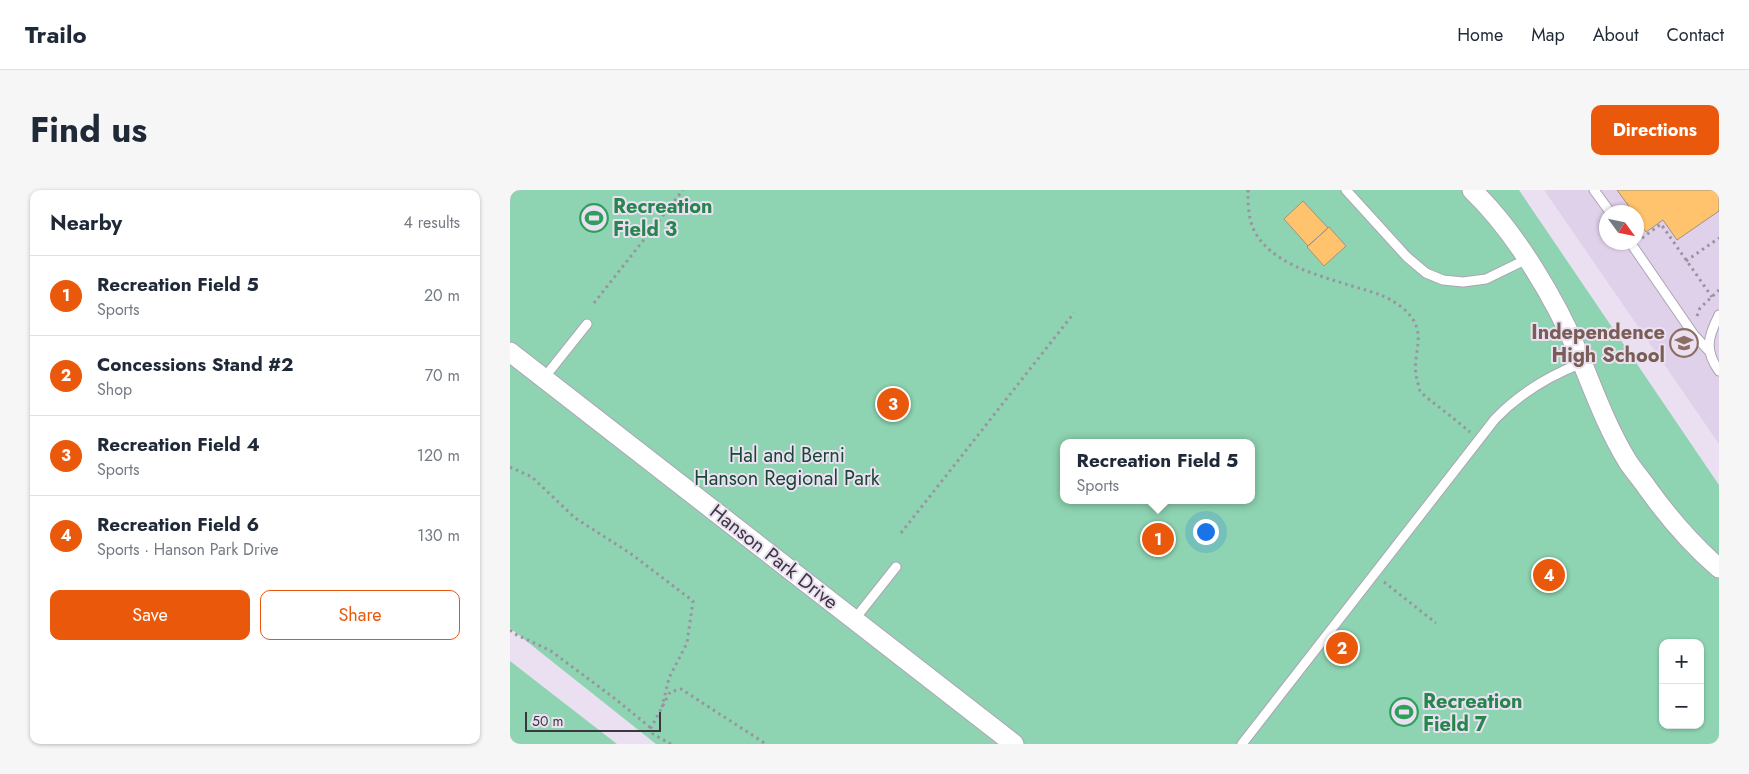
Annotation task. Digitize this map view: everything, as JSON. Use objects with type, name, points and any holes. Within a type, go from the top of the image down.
[{"type":"street","points":[[1472,190],[1527,259],[1565,325],[1592,391],[1628,463],[1664,511],[1704,556],[1719,568]]},
{"type":"street","name":"Hanson Park Drive","points":[[510,352],[1014,744]]},
{"type":"lane","points":[[1346,190],[1407,257],[1426,273],[1463,282],[1486,280],[1527,259]]},
{"type":"lane","points":[[1594,190],[1605,205]]},
{"type":"lane","points":[[1636,250],[1690,329],[1710,352]]},
{"type":"lane","points":[[1719,315],[1710,334],[1710,352],[1714,364],[1719,371]]},
{"type":"lane","points":[[544,378],[587,324]]},
{"type":"lane","points":[[1242,744],[1478,439],[1511,403],[1530,388],[1562,371],[1582,364]]},
{"type":"lane","points":[[854,620],[896,567]]},
{"type":"path","points":[[594,303],[683,190]]},
{"type":"path","points":[[1248,190],[1249,215],[1253,228],[1261,240],[1275,254],[1295,266],[1377,292],[1396,304],[1416,322],[1419,341],[1415,356],[1416,374],[1420,391],[1478,439]]},
{"type":"path","points":[[1644,236],[1661,224],[1712,296]]},
{"type":"path","points":[[1686,261],[1719,238]]},
{"type":"path","points":[[1690,329],[1700,308],[1719,290]]},
{"type":"path","points":[[901,534],[1074,313]]},
{"type":"path","points":[[510,467],[532,477],[576,518],[630,553],[693,601],[687,642],[670,678],[662,707]]},
{"type":"path","points":[[1374,574],[1436,623]]},
{"type":"path","points":[[510,630],[551,651],[614,698],[650,728],[653,734],[671,744]]},
{"type":"path","points":[[650,728],[670,692],[681,689],[766,744]]},
{"type":"shaded area","name":"Independence High School","points":[[1544,190],[1719,190],[1719,444]]},
{"type":"green space","name":"Hal and Berni Hanson Regional Park","points":[[510,190],[1519,190],[1719,485],[1719,744],[656,744],[510,628]]},
{"type":"green space","points":[[510,661],[617,744],[510,744]]},
{"type":"building","points":[[1617,190],[1719,190],[1719,211],[1677,240],[1663,220],[1646,232],[1644,229],[1644,205],[1628,205]]},
{"type":"building","points":[[1303,201],[1328,228],[1308,246],[1284,219]]},
{"type":"building","points":[[1329,227],[1346,246],[1324,266],[1307,247]]},
{"type":"place","name":"Recreation Field 3","points":[[594,218]]},
{"type":"place","name":"Independence High School","points":[[1684,343]]},
{"type":"place","name":"Recreation Field 4","points":[[893,404]]},
{"type":"place","name":"Recreation Field 5","points":[[1158,539]]},
{"type":"place","name":"Recreation Field 6","points":[[1549,575]]},
{"type":"place","name":"Concessions Stand #2","points":[[1342,648]]},
{"type":"place","name":"Recreation Field 7","points":[[1404,712]]}]
